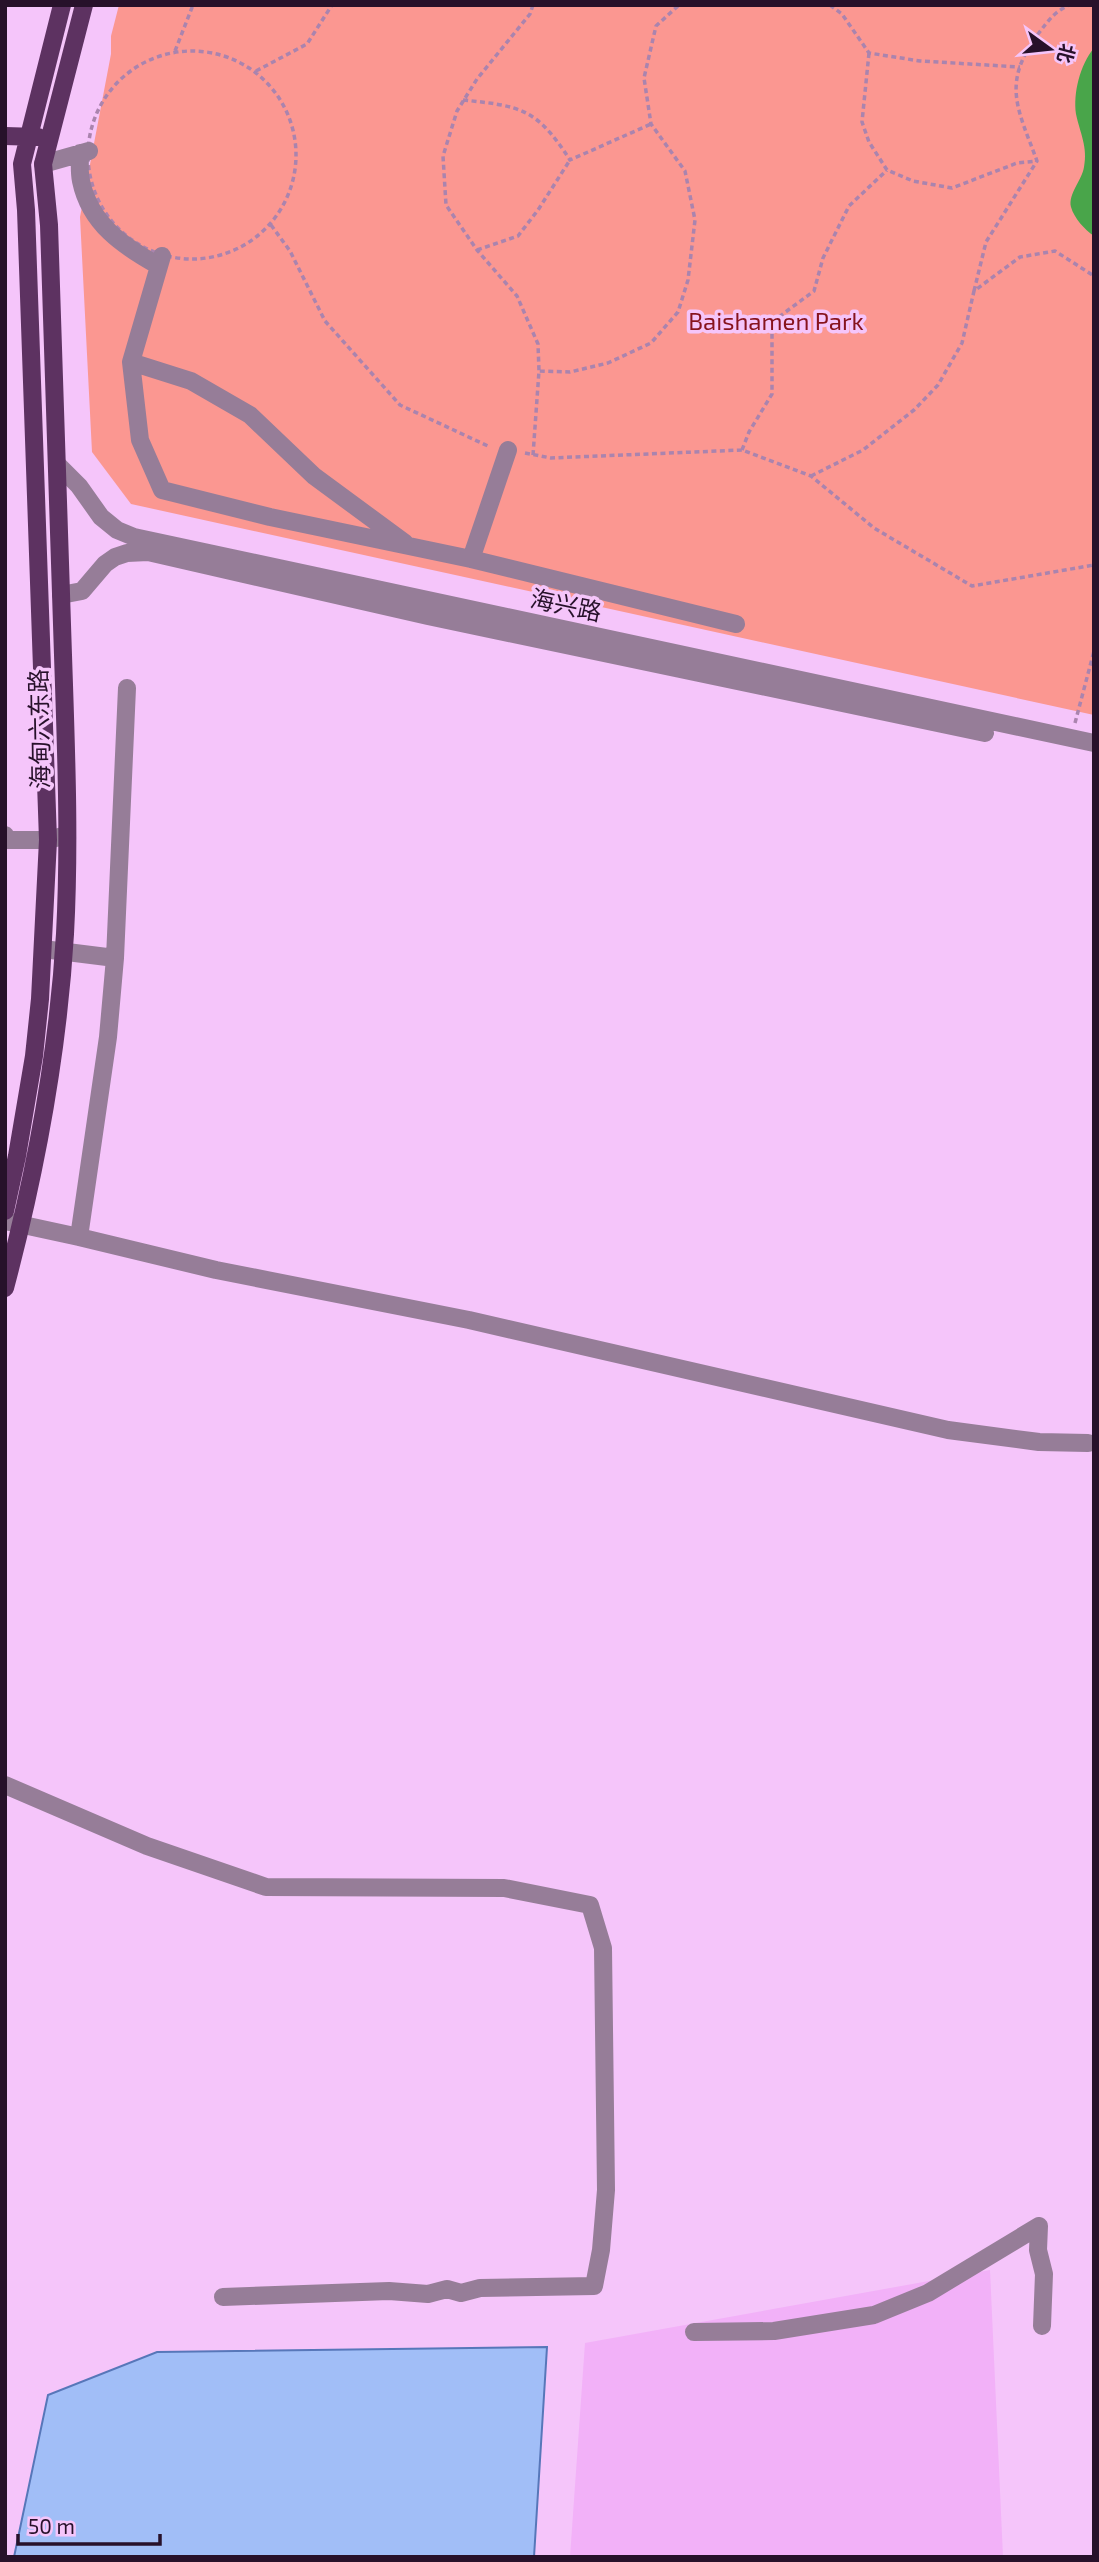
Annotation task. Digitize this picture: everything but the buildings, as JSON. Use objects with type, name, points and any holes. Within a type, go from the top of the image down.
[{"type":"main road","name":"海甸六东路","points":[[5,1211],[34,1056],[48,840],[26,210],[13,164],[28,137],[62,5]]},
{"type":"main road","name":"海甸六东路","points":[[5,1288],[13,1223],[41,1133],[55,1036],[63,951],[67,835],[61,595],[50,225],[43,164],[84,5]]},
{"type":"main road","points":[[5,136],[49,138]]},
{"type":"main road","points":[[13,164],[43,164]]},
{"type":"street","points":[[43,164],[84,152],[81,181],[99,223],[131,250],[160,261],[131,362],[140,440],[162,490],[270,517],[471,559],[737,624]]},
{"type":"street","points":[[131,362],[191,381],[250,415],[314,476],[410,547]]},
{"type":"street","points":[[471,559],[508,450]]},
{"type":"street","name":"海兴路","points":[[57,464],[79,486],[101,517],[117,530],[134,537],[1094,743]]},
{"type":"street","name":"海兴路","points":[[61,595],[82,591],[105,564],[115,557],[127,553],[148,552],[428,616],[1094,756]]},
{"type":"street","points":[[79,1237],[107,1050],[116,957],[127,688]]},
{"type":"street","points":[[5,835],[6,840],[48,840],[67,835]]},
{"type":"street","points":[[43,949],[116,957]]},
{"type":"street","points":[[13,1223],[216,1270],[469,1320],[948,1430],[1039,1441],[1088,1443]]},
{"type":"street","points":[[5,1785],[148,1846],[266,1887],[504,1888],[590,1905],[603,1948],[606,2190],[601,2250],[594,2286],[480,2288],[461,2293],[447,2289],[428,2294],[389,2291],[223,2297]]},
{"type":"street","points":[[694,2332],[774,2331],[874,2315],[928,2293],[1039,2227],[1038,2250],[1044,2274],[1042,2326]]},
{"type":"path","points":[[175,51],[194,5]]},
{"type":"path","points":[[256,71],[307,44],[332,5]]},
{"type":"path","points":[[533,5],[530,14],[463,100],[443,156],[446,205],[477,250],[517,296],[538,344],[539,370],[533,455]]},
{"type":"path","points":[[539,370],[570,372],[608,363],[650,343],[678,312],[688,280],[695,220],[685,171],[651,124],[644,78],[656,26],[679,5]]},
{"type":"path","points":[[831,5],[842,14],[869,53],[862,122],[869,142],[887,170],[913,181],[952,187],[1017,163],[1037,161]]},
{"type":"path","points":[[1037,161],[1018,109],[1015,79],[1029,46],[1055,12],[1069,5]]},
{"type":"path","points":[[175,51],[222,54],[256,71],[287,110],[297,155],[288,198],[271,225],[241,248],[190,261],[160,261],[106,216],[89,176],[84,152],[104,98],[141,63],[175,51]]},
{"type":"path","points":[[869,53],[920,61],[1020,67]]},
{"type":"path","points":[[463,100],[520,108],[554,134],[570,160]]},
{"type":"path","points":[[477,250],[518,236],[570,160],[651,124]]},
{"type":"path","points":[[811,476],[863,450],[914,410],[938,385],[961,343],[986,242],[1037,161]]},
{"type":"path","points":[[742,450],[749,432],[772,394],[772,322],[814,291],[823,258],[849,206],[887,170]]},
{"type":"path","points":[[271,225],[290,251],[325,321],[400,405],[485,446],[551,458],[742,450],[811,476],[874,528],[972,586],[1094,565]]},
{"type":"path","points":[[974,290],[1020,257],[1055,251],[1094,276]]},
{"type":"path","points":[[1071,739],[1094,651]]},
{"type":"shaded area","points":[[1094,48],[1094,236],[1077,219],[1071,202],[1085,160],[1075,106],[1077,88],[1081,71]]},
{"type":"shaded area","points":[[990,2270],[1003,2557],[570,2557],[585,2343]]},
{"type":"green space","name":"Baishamen Park","points":[[119,5],[1094,5],[1094,715],[131,504],[92,452],[80,217],[111,54],[111,36]]}]
